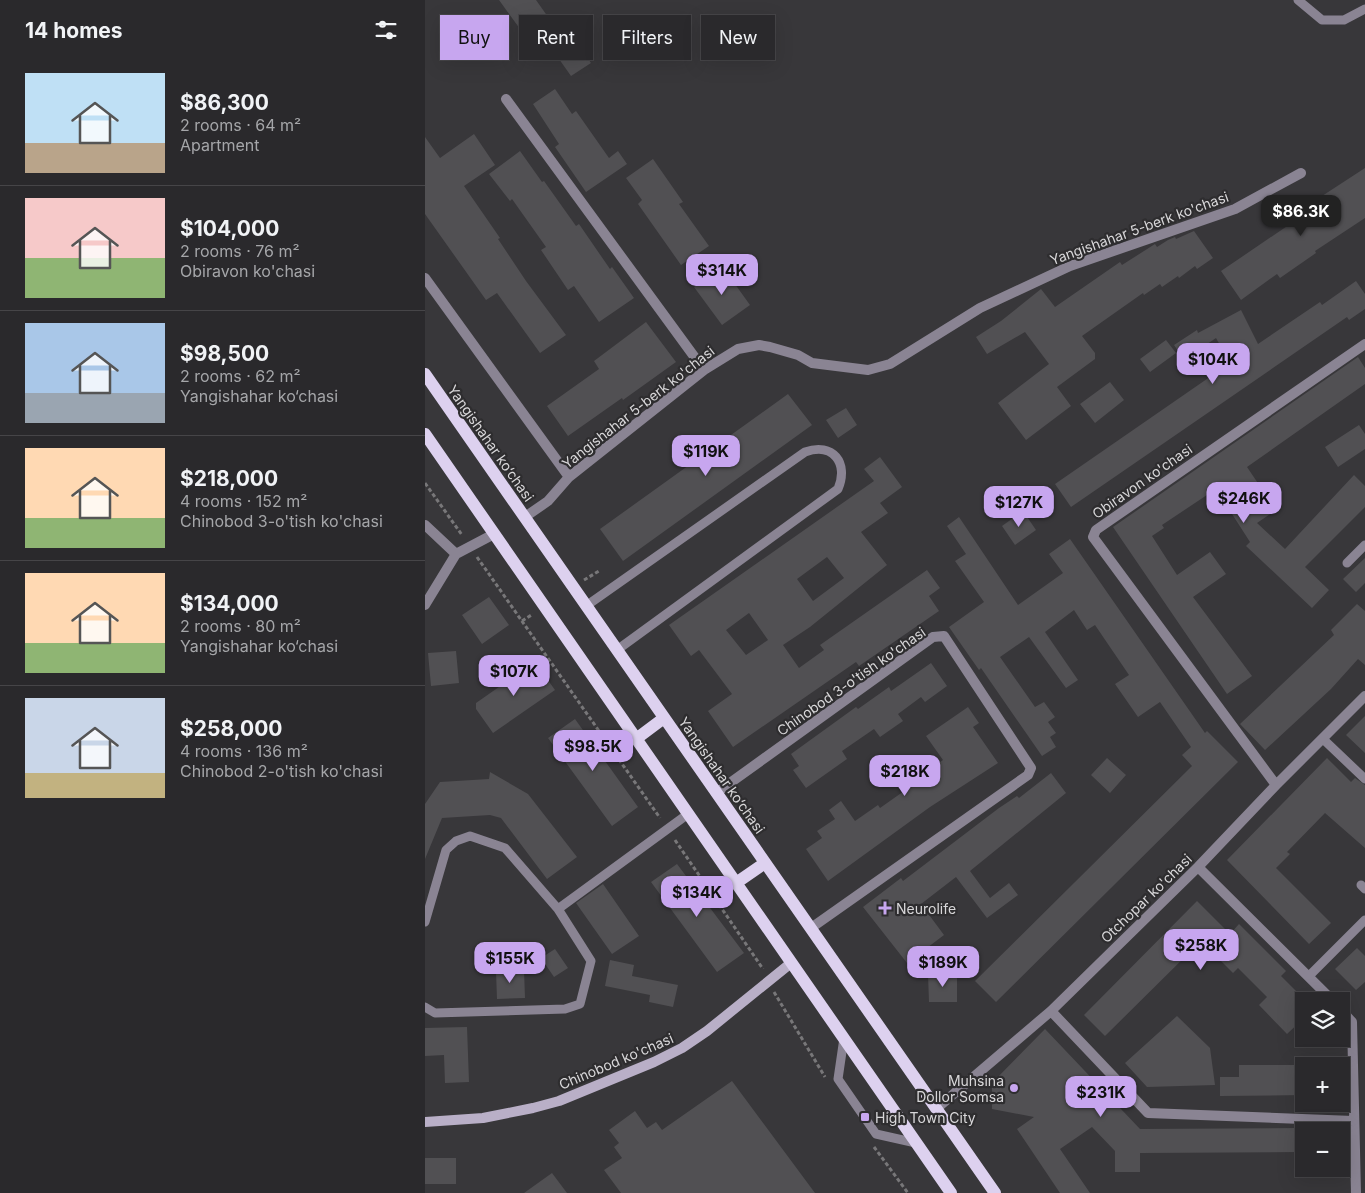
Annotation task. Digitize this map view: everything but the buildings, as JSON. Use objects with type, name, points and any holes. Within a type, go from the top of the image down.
[{"type":"main road","name":"Yangishahar ko‘chasi","points":[[425,374],[995,1193]]},
{"type":"main road","points":[[425,434],[951,1193]]},
{"type":"main road","points":[[636,739],[664,718]]},
{"type":"main road","points":[[737,884],[765,863]]},
{"type":"street","points":[[506,99],[704,370]]},
{"type":"street","name":"Yangishahar 5-berk ko'chasi","points":[[525,517],[548,501],[569,477],[704,370],[738,350],[759,345],[798,355],[812,363],[868,370],[879,368],[890,364],[980,308],[1070,266],[1235,209],[1301,173]]},
{"type":"street","points":[[425,278],[569,477]]},
{"type":"street","name":"Obiravon ko'chasi","points":[[1276,785],[1093,538],[1096,530],[1365,344]]},
{"type":"street","points":[[425,525],[456,554]]},
{"type":"street","points":[[425,604],[456,554],[494,534]]},
{"type":"street","name":"Chinobod 3-o'tish ko'chasi","points":[[717,793],[933,637],[944,636],[1031,768],[1028,775],[811,928]]},
{"type":"street","name":"Otchopar ko'chasi","points":[[936,1109],[1051,1011],[1198,866],[1365,696]]},
{"type":"street","points":[[1198,866],[1324,992]]},
{"type":"street","name":"Chinobod ko'chasi","points":[[425,1122],[483,1118],[533,1108],[559,1101],[654,1062],[682,1048],[707,1031],[791,962]]},
{"type":"street","points":[[1051,1011],[1148,1113],[1353,1121]]},
{"type":"street","points":[[1350,1020],[1352,1022],[1356,1193]]},
{"type":"lane","points":[[1298,0],[1321,20],[1344,20],[1365,9]]},
{"type":"lane","points":[[586,606],[805,452],[818,447],[829,450],[843,468],[843,478],[838,489],[617,650]]},
{"type":"lane","points":[[1347,563],[1365,544]]},
{"type":"lane","points":[[1323,739],[1365,780]]},
{"type":"lane","points":[[558,909],[688,814]]},
{"type":"lane","points":[[425,922],[446,850],[455,841],[470,836],[505,848],[558,909],[591,961],[580,1004],[565,1008],[435,1012],[425,1007]]},
{"type":"lane","points":[[1309,976],[1365,920]]},
{"type":"lane","points":[[844,1038],[838,1078],[876,1134],[917,1143]]},
{"type":"place","name":"Neurolife","points":[[885,908]]},
{"type":"place","name":"Muhsina Dollor Somsa","points":[[1014,1088]]},
{"type":"place","name":"High Town City","points":[[865,1117]]}]
